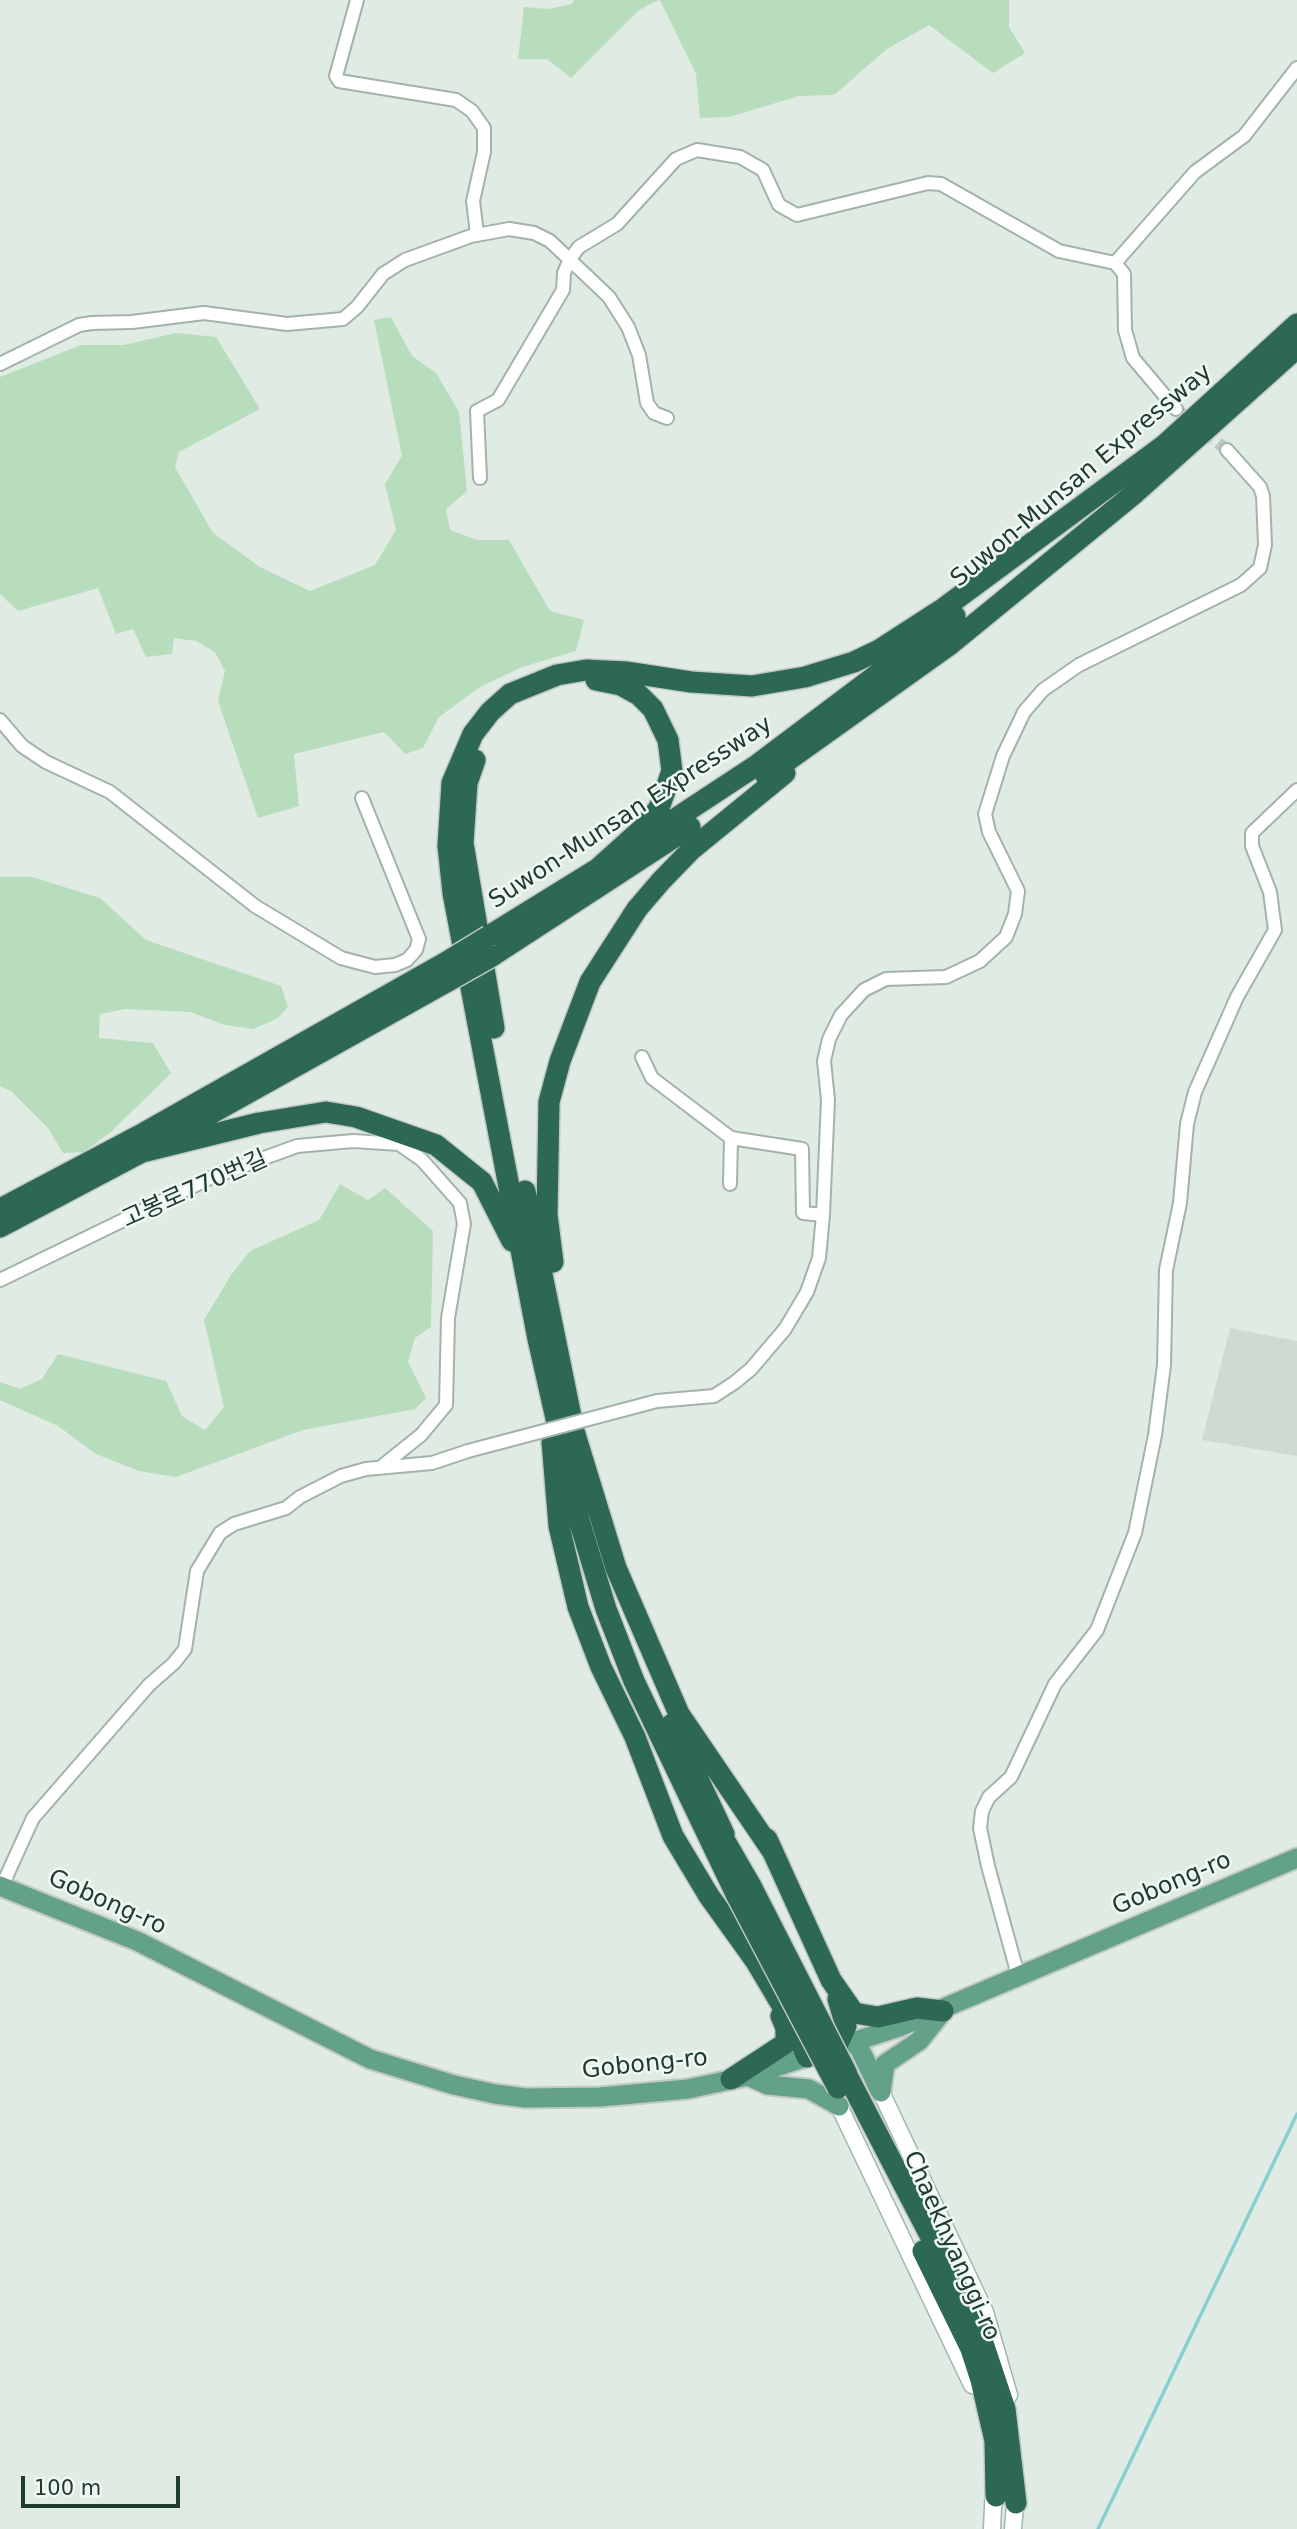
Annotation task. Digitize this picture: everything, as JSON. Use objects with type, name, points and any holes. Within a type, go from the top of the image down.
[{"type":"highway","name":"Suwon-Munsan Expressway","points":[[491,946],[593,873],[700,805],[893,664],[1170,441],[1297,324]]},
{"type":"highway","name":"Suwon-Munsan Expressway","points":[[0,1227],[142,1152],[654,852],[899,683],[948,646],[1135,493],[1297,348]]},
{"type":"highway","points":[[538,1339],[453,893],[448,846],[452,783],[473,734],[490,712],[510,694],[557,675],[586,670],[626,672],[691,682],[752,686],[805,677],[854,662],[888,645],[944,608],[1170,441]]},
{"type":"highway","points":[[593,873],[643,828],[659,808],[668,789],[671,755],[662,724],[653,709],[639,695],[621,685],[582,680],[561,684],[528,698],[501,719],[488,736],[467,783],[463,833],[467,878],[561,1402],[579,1520],[606,1608],[634,1681],[676,1775],[743,1890],[842,2091],[978,2328],[1006,2409],[1006,2499]]},
{"type":"highway","points":[[807,2057],[793,2025],[755,1960],[709,1896],[673,1836],[633,1733],[601,1667],[578,1606],[555,1510],[552,1456],[561,1402],[547,1215],[549,1102],[559,1060],[590,982],[637,909],[692,849],[899,683]]},
{"type":"highway","name":"Suwon-Munsan Expressway","points":[[0,1209],[446,972]]},
{"type":"highway","points":[[142,1152],[259,1123],[326,1112],[356,1117],[436,1145],[482,1182],[502,1217],[518,1258],[538,1339],[574,1431],[638,1648],[737,1861],[743,1890]]},
{"type":"highway","points":[[585,1467],[606,1509],[656,1639],[683,1695],[773,1852],[831,1980],[846,2026],[847,2045]]},
{"type":"highway","points":[[585,1467],[590,1513],[620,1622],[683,1763],[737,1861]]},
{"type":"highway","points":[[596,1510],[646,1643],[679,1714],[773,1852]]},
{"type":"highway","points":[[740,2077],[786,2043],[786,2028],[755,1960]]},
{"type":"highway","points":[[831,1980],[854,2013],[878,2017],[917,2008],[943,2011]]},
{"type":"main road","name":"Gobong-ro","points":[[1,1886],[137,1941],[370,2059],[454,2085],[526,2098],[600,2097],[688,2089],[740,2077],[847,2045],[943,2011],[1018,1975],[1297,1858]]},
{"type":"main road","points":[[881,2092],[885,2064],[919,2041],[943,2011]]},
{"type":"main road","points":[[842,2091],[825,2083],[847,2045],[881,2092]]},
{"type":"main road","points":[[740,2077],[768,2085],[842,2091]]},
{"type":"main road","name":"Chaekhyanggi-ro","points":[[842,2091],[970,2375],[1013,2529]]},
{"type":"main road","name":"Chaekhyanggi-ro","points":[[881,2092],[985,2312],[1003,2367],[1016,2430],[1006,2499],[992,2529]]},
{"type":"street","points":[[356,0],[336,76],[339,81],[456,100],[472,111],[484,128],[484,152],[473,201],[477,234]]},
{"type":"street","points":[[1115,263],[1195,172],[1244,136],[1297,68]]},
{"type":"street","points":[[480,478],[477,411],[498,400],[563,290],[564,273],[570,259],[579,247],[617,224],[676,159],[697,150],[740,157],[751,162],[763,170],[779,205],[797,215],[928,183],[941,184],[1059,251],[1115,263],[1124,274],[1125,330],[1133,358],[1176,409]]},
{"type":"street","points":[[0,364],[79,325],[92,323],[132,322],[204,313],[286,324],[343,319],[393,267],[430,249],[477,234],[509,229],[534,233],[550,241],[618,311],[639,355],[647,403],[654,413],[667,418]]},
{"type":"street","points":[[1,1886],[33,1818],[149,1685],[174,1664],[185,1649],[197,1571],[219,1533],[234,1524],[286,1508],[300,1497],[341,1476],[381,1467],[432,1463],[657,1401],[714,1396],[751,1369],[763,1356],[785,1329],[807,1292],[820,1258],[828,1100],[824,1061],[829,1039],[841,1015],[864,990],[886,979],[946,978],[969,968],[998,946],[1011,927],[1018,891],[989,832],[985,814],[1003,756],[1024,712],[1043,690],[1079,665],[1241,585],[1260,568],[1265,545],[1263,496],[1260,487],[1227,450]]},
{"type":"street","points":[[0,720],[22,746],[46,762],[110,792],[254,906],[341,958],[375,967],[395,965],[407,960],[416,950],[419,939],[362,798]]},
{"type":"street","points":[[1018,1975],[988,1866],[980,1828],[982,1811],[989,1797],[1011,1777],[1055,1684],[1097,1630],[1115,1590],[1139,1521],[1147,1488],[1163,1376],[1166,1270],[1180,1203],[1187,1124],[1195,1092],[1233,1007],[1275,930],[1270,892],[1252,846],[1252,833],[1297,790]]},
{"type":"street","points":[[642,1057],[652,1078],[731,1138],[802,1149],[803,1213],[823,1215]]},
{"type":"street","points":[[730,1184],[731,1138]]},
{"type":"street","name":"고봉로770번길","points":[[0,1280],[210,1178],[297,1146],[353,1141],[399,1144],[422,1160],[460,1203],[464,1224],[448,1318],[446,1405],[421,1435],[381,1467]]},
{"type":"shaded area","points":[[1230,1328],[1297,1341],[1297,1456],[1202,1440]]},
{"type":"green space","points":[[574,0],[659,0],[639,10],[571,78],[547,59],[518,59],[524,7],[548,9],[572,4]]},
{"type":"green space","points":[[660,0],[1009,0],[1009,27],[1025,53],[993,73],[929,25],[887,49],[834,95],[799,96],[729,117],[700,118],[696,74]]},
{"type":"green space","points":[[391,317],[412,356],[436,373],[459,412],[467,491],[446,509],[450,530],[477,540],[509,540],[550,611],[584,620],[576,651],[522,667],[480,687],[439,717],[423,748],[405,754],[384,732],[294,754],[299,806],[258,818],[218,701],[225,671],[215,652],[196,641],[174,638],[172,654],[146,657],[133,629],[116,634],[98,588],[18,611],[0,594],[0,377],[81,345],[124,345],[176,333],[216,337],[260,409],[179,452],[175,467],[213,533],[260,567],[310,591],[375,565],[396,530],[385,484],[402,456],[374,320]]},
{"type":"green space","points":[[0,877],[32,877],[100,898],[146,940],[281,986],[288,1007],[278,1018],[253,1029],[225,1025],[190,1012],[126,1009],[100,1014],[99,1038],[153,1043],[171,1073],[111,1132],[84,1152],[63,1153],[48,1128],[11,1091],[0,1086]]},
{"type":"green space","points":[[340,1184],[368,1200],[385,1188],[433,1231],[431,1327],[415,1338],[408,1362],[426,1398],[415,1409],[303,1430],[176,1477],[139,1471],[96,1454],[58,1426],[0,1400],[0,1382],[20,1389],[42,1379],[58,1354],[166,1381],[182,1416],[205,1430],[224,1407],[204,1320],[231,1275],[250,1251],[319,1220]]},
{"type":"waterway","points":[[1098,2529],[1297,2114]]},
{"type":"tunnel","points":[[1176,409],[1227,450]]}]
